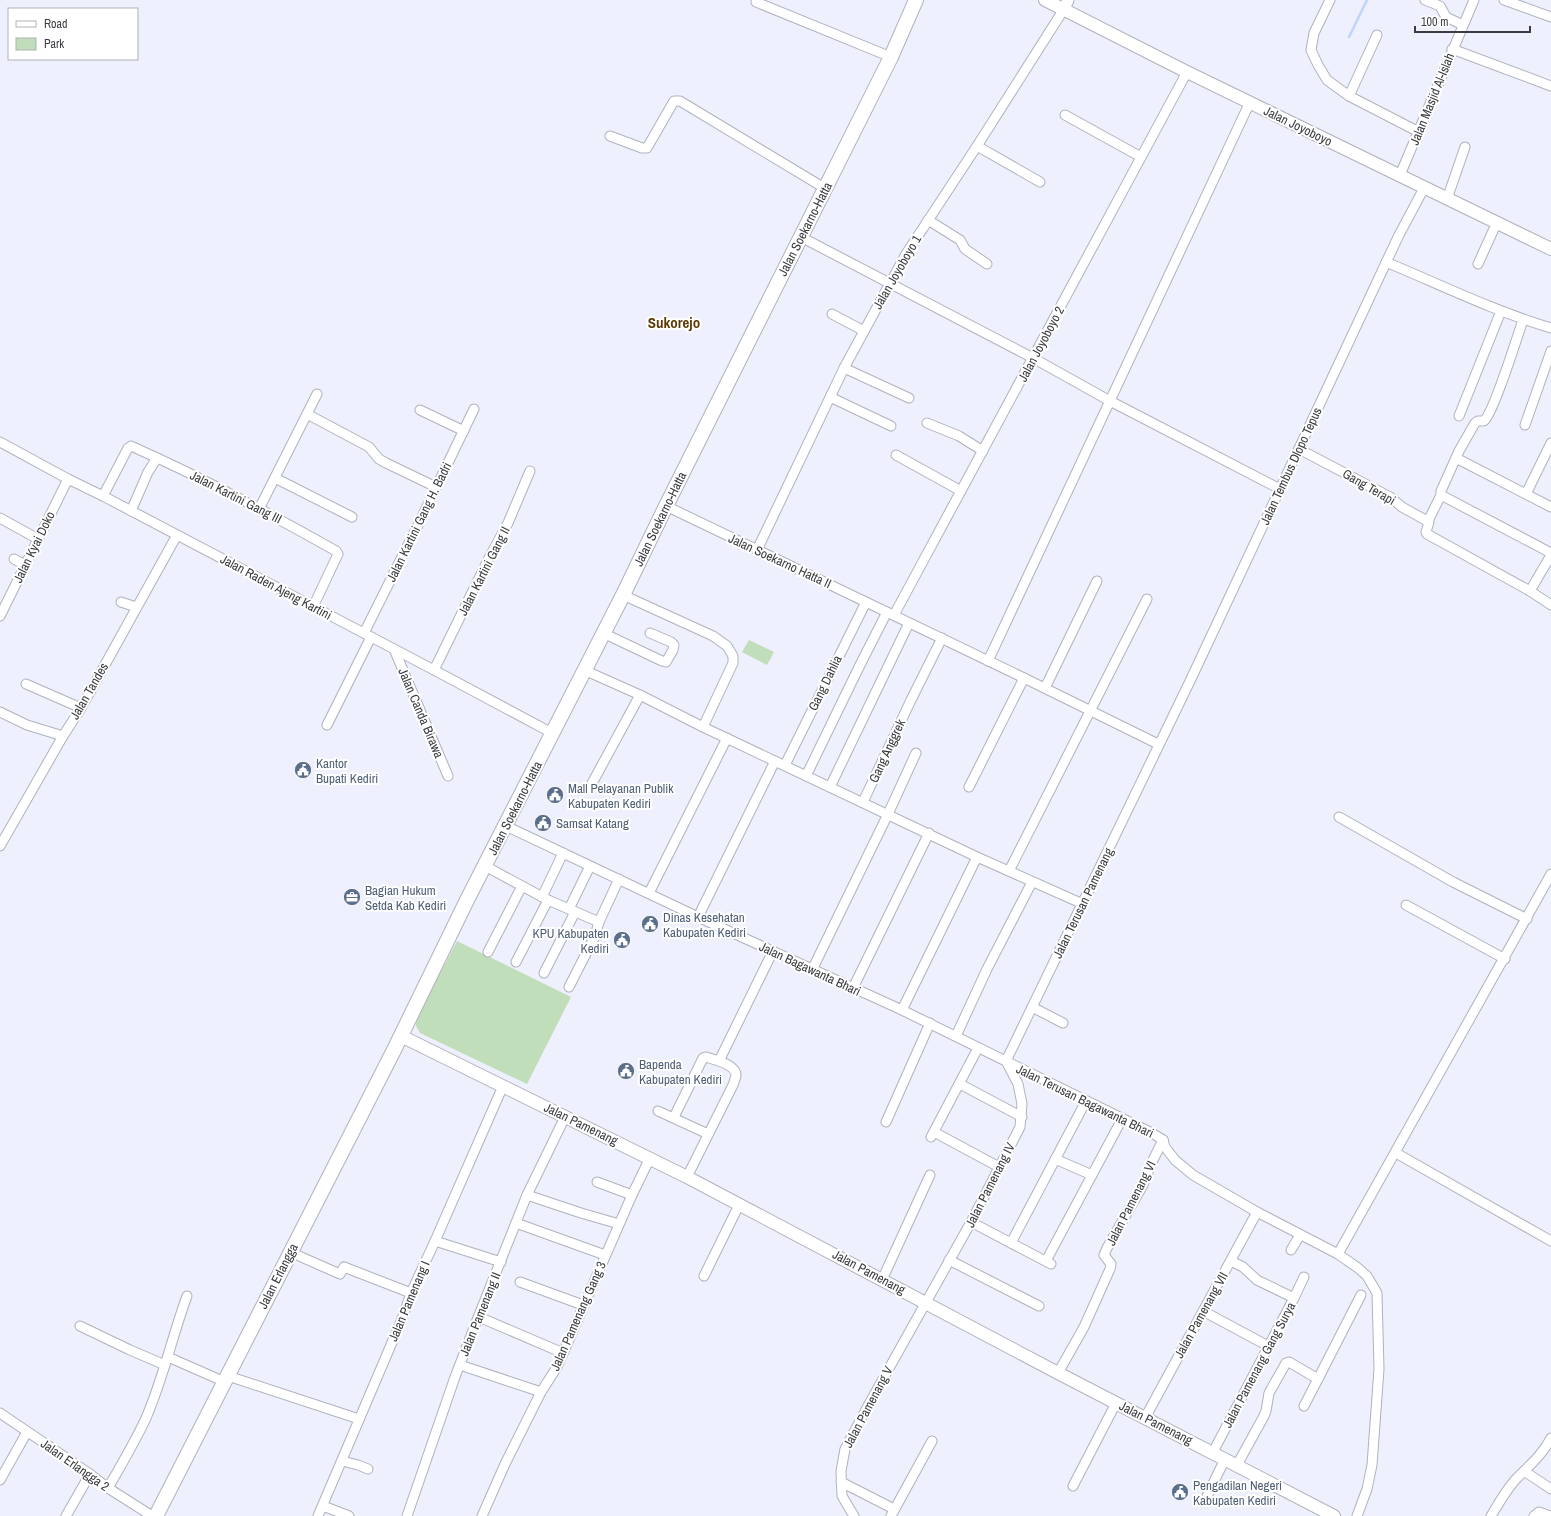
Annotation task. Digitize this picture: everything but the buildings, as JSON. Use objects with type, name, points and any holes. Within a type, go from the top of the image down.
[{"type":"main road","name":"Jalan Soekarno-Hatta","points":[[401,1036],[826,189],[891,57],[916,0]]},
{"type":"main road","name":"Jalan Joyoboyo","points":[[1045,0],[1066,5],[1187,72],[1551,249]]},
{"type":"main road","name":"Jalan Pamenang","points":[[401,1036],[687,1177],[1058,1373],[1334,1516]]},
{"type":"main road","name":"Jalan Erlangga","points":[[156,1516],[401,1036]]},
{"type":"street","points":[[1330,0],[1314,33],[1311,50],[1318,65],[1328,80],[1349,96],[1419,132]]},
{"type":"street","points":[[1425,0],[1440,6],[1446,17],[1463,24]]},
{"type":"street","name":"Jalan Masjid Al-Islah","points":[[1400,175],[1474,0]]},
{"type":"street","points":[[1504,0],[1551,17]]},
{"type":"street","points":[[756,2],[891,57]]},
{"type":"street","name":"Jalan Joyoboyo 1","points":[[757,550],[844,368],[906,254],[977,146],[1066,5]]},
{"type":"street","points":[[1349,96],[1377,35]]},
{"type":"street","points":[[1452,49],[1551,86]]},
{"type":"street","name":"Jalan Joyoboyo 2","points":[[806,776],[860,665],[891,614],[961,491],[1187,72]]},
{"type":"street","points":[[610,136],[642,148],[647,148],[674,101],[678,100],[826,189]]},
{"type":"street","points":[[988,661],[1250,102]]},
{"type":"street","points":[[1065,115],[1141,157]]},
{"type":"street","points":[[977,146],[1040,182]]},
{"type":"street","points":[[1447,199],[1465,147]]},
{"type":"street","name":"Jalan Tembus Dlopo Tepus","points":[[1158,744],[1299,450],[1386,262],[1424,188]]},
{"type":"street","points":[[928,220],[960,240],[964,249],[987,264]]},
{"type":"street","points":[[1478,264],[1497,222]]},
{"type":"street","points":[[801,237],[1033,358],[1110,401],[1280,489]]},
{"type":"street","points":[[1386,262],[1465,297],[1523,320],[1551,328]]},
{"type":"street","points":[[1459,416],[1501,311]]},
{"type":"street","points":[[832,314],[864,331]]},
{"type":"street","points":[[1523,320],[1494,402],[1484,421],[1478,420],[1475,423],[1456,458],[1441,491],[1441,495],[1428,521],[1429,524],[1426,532],[1427,534],[1530,591],[1551,605]]},
{"type":"street","points":[[1525,424],[1551,351]]},
{"type":"street","points":[[844,368],[909,398]]},
{"type":"street","points":[[259,509],[317,394]]},
{"type":"street","points":[[830,397],[891,426]]},
{"type":"street","points":[[420,410],[464,431]]},
{"type":"street","name":"Jalan Kartini Gang H. Badri","points":[[327,725],[436,487],[474,410]]},
{"type":"street","points":[[307,414],[369,447],[386,463],[436,487]]},
{"type":"street","points":[[927,423],[959,436],[983,451]]},
{"type":"street","name":"Jalan Raden Ajeng Kartini","points":[[0,442],[552,733]]},
{"type":"street","points":[[1526,494],[1551,443]]},
{"type":"street","name":"Jalan Kartini Gang III","points":[[103,496],[129,446],[158,458],[294,526],[336,551],[338,554],[313,607]]},
{"type":"street","name":"Gang Terapi","points":[[1299,450],[1390,497],[1402,507],[1428,521]]},
{"type":"street","points":[[896,455],[961,491]]},
{"type":"street","points":[[131,511],[148,472],[158,458]]},
{"type":"street","points":[[1456,458],[1551,507]]},
{"type":"street","name":"Jalan Kartini Gang II","points":[[434,670],[488,558],[508,523],[530,471]]},
{"type":"street","points":[[275,478],[352,517]]},
{"type":"street","name":"Jalan Kyai Doko","points":[[0,616],[68,479]]},
{"type":"street","points":[[1441,495],[1551,554],[1530,591]]},
{"type":"street","name":"Jalan Soekarno Hatta II","points":[[666,506],[942,638],[1158,744]]},
{"type":"street","points":[[0,518],[38,539]]},
{"type":"street","name":"Jalan Tandes","points":[[0,846],[63,736],[81,708],[177,535]]},
{"type":"street","points":[[14,559],[25,565]]},
{"type":"street","points":[[1045,688],[1096,581]]},
{"type":"street","points":[[623,595],[713,636],[727,646],[733,656],[733,663],[703,727]]},
{"type":"street","points":[[1009,871],[1146,599]]},
{"type":"street","points":[[121,602],[136,607]]},
{"type":"street","name":"Gang Dahlia","points":[[785,765],[866,602]]},
{"type":"street","points":[[830,787],[909,623]]},
{"type":"street","points":[[603,633],[666,662],[674,646],[670,642],[650,634]]},
{"type":"street","name":"Gang Anggrek","points":[[863,802],[942,638]]},
{"type":"street","name":"Jalan Canda Birawa","points":[[394,649],[448,776]]},
{"type":"street","points":[[584,670],[640,695],[703,727],[977,857],[1082,904]]},
{"type":"street","points":[[969,787],[1024,678]]},
{"type":"street","points":[[26,684],[81,708]]},
{"type":"street","points":[[590,787],[640,695]]},
{"type":"street","points":[[0,712],[28,725],[63,736]]},
{"type":"street","points":[[649,893],[727,738]]},
{"type":"street","name":"Jalan Terusan Pamenang","points":[[1006,1061],[1158,744]]},
{"type":"street","points":[[812,970],[916,753]]},
{"type":"street","points":[[698,917],[774,761]]},
{"type":"street","points":[[1339,817],[1453,882],[1527,919]]},
{"type":"street","name":"Jalan Bagawanta Bhari","points":[[506,826],[812,970],[902,1010],[1006,1061]]},
{"type":"street","points":[[853,988],[929,833]]},
{"type":"street","points":[[516,962],[545,898],[563,853]]},
{"type":"street","points":[[902,1010],[977,857]]},
{"type":"street","points":[[485,866],[545,898],[599,922]]},
{"type":"street","points":[[544,973],[572,911],[590,866]]},
{"type":"street","points":[[1338,1254],[1505,959],[1551,874]]},
{"type":"street","points":[[569,987],[596,936],[599,922],[619,879]]},
{"type":"street","points":[[956,1036],[987,969],[1032,882]]},
{"type":"street","points":[[488,952],[522,886]]},
{"type":"street","points":[[1406,905],[1505,959]]},
{"type":"street","points":[[719,1061],[773,951]]},
{"type":"street","points":[[1032,1007],[1063,1023]]},
{"type":"street","points":[[886,1122],[930,1024]]},
{"type":"street","points":[[978,1048],[933,1134],[999,1167]]},
{"type":"street","points":[[674,1117],[701,1061],[706,1057],[728,1065],[735,1070],[736,1075],[733,1085],[687,1177]]},
{"type":"street","name":"Jalan Terusan Bagawanta Bhari","points":[[1006,1061],[1163,1140]]},
{"type":"street","name":"Jalan Pamenang IV","points":[[926,1303],[971,1222],[1020,1127],[1022,1104],[1018,1084],[1006,1061]]},
{"type":"street","points":[[960,1084],[1022,1117]]},
{"type":"street","name":"Jalan Pamenang I","points":[[318,1516],[402,1319],[411,1293],[435,1242],[503,1086]]},
{"type":"street","points":[[1011,1243],[1086,1101]]},
{"type":"street","points":[[658,1110],[708,1134]]},
{"type":"street","name":"Jalan Pamenang II","points":[[407,1516],[478,1317],[527,1195],[565,1117]]},
{"type":"street","points":[[971,1222],[1049,1263],[1092,1175],[1122,1119]]},
{"type":"street","points":[[1163,1140],[1167,1151],[1174,1160],[1193,1176],[1257,1212],[1338,1254],[1367,1276],[1377,1293],[1379,1369],[1372,1465],[1367,1489],[1357,1516]]},
{"type":"street","name":"Jalan Pamenang VI","points":[[1058,1373],[1084,1327],[1110,1269],[1111,1264],[1104,1255],[1107,1248],[1143,1184],[1163,1140]]},
{"type":"street","points":[[1396,1153],[1551,1241]]},
{"type":"street","name":"Jalan Pamenang Gang 3","points":[[482,1516],[505,1464],[541,1392],[554,1372],[563,1353],[605,1255],[650,1158]]},
{"type":"street","points":[[1055,1159],[1092,1175]]},
{"type":"street","points":[[882,1280],[930,1175]]},
{"type":"street","points":[[597,1182],[632,1195]]},
{"type":"street","points":[[527,1195],[619,1224]]},
{"type":"street","points":[[704,1276],[739,1205]]},
{"type":"street","name":"Jalan Pamenang VII","points":[[1145,1418],[1257,1212]]},
{"type":"street","points":[[516,1223],[605,1255]]},
{"type":"street","points":[[1291,1250],[1300,1235]]},
{"type":"street","points":[[435,1242],[501,1262]]},
{"type":"street","points":[[290,1252],[340,1274],[344,1266],[411,1293]]},
{"type":"street","points":[[950,1260],[1039,1306]]},
{"type":"street","points":[[1231,1261],[1242,1267],[1257,1280],[1294,1298]]},
{"type":"street","name":"Jalan Pamenang Gang Surya","points":[[1213,1452],[1294,1298],[1304,1276]]},
{"type":"street","points":[[520,1282],[583,1305]]},
{"type":"street","points":[[108,1488],[146,1417],[167,1361],[178,1320],[187,1296]]},
{"type":"street","points":[[1304,1406],[1361,1296]]},
{"type":"street","name":"Jalan Pamenang V","points":[[854,1516],[842,1496],[841,1482],[845,1449],[926,1303]]},
{"type":"street","points":[[1203,1311],[1268,1346]]},
{"type":"street","points":[[478,1317],[563,1353]]},
{"type":"street","points":[[80,1326],[130,1350],[359,1419]]},
{"type":"street","points":[[1237,1465],[1264,1416],[1269,1394],[1286,1363],[1292,1363],[1318,1379]]},
{"type":"street","points":[[460,1365],[541,1392]]},
{"type":"street","points":[[1074,1486],[1116,1403]]},
{"type":"street","name":"Jalan Erlangga 2","points":[[0,1413],[90,1474],[108,1488],[152,1516]]},
{"type":"street","points":[[0,1480],[27,1432]]},
{"type":"street","points":[[1491,1516],[1506,1492],[1545,1448],[1551,1438]]},
{"type":"street","points":[[841,1482],[893,1513],[932,1441]]},
{"type":"street","points":[[1207,1496],[1225,1459]]},
{"type":"street","points":[[342,1460],[368,1469]]},
{"type":"street","points":[[1524,1471],[1551,1490]]},
{"type":"street","points":[[66,1516],[90,1474]]},
{"type":"street","points":[[323,1506],[349,1516]]},
{"type":"street","points":[[1534,1516],[1539,1512],[1550,1516]]},
{"type":"green space","points":[[749,640],[774,652],[767,665],[742,652]]},
{"type":"green space","points":[[457,941],[571,997],[527,1084],[420,1033],[416,1026],[416,1019]]},
{"type":"waterway","points":[[1349,37],[1367,0]]},
{"type":"place","name":"Kantor Bupati Kediri","points":[[303,770]]},
{"type":"place","name":"Mall Pelayanan Publik Kabupaten Kediri","points":[[555,795]]},
{"type":"place","name":"Samsat Katang","points":[[543,823]]},
{"type":"place","name":"Bagian Hukum Setda Kab Kediri","points":[[352,897]]},
{"type":"place","name":"Dinas Kesehatan Kabupaten Kediri","points":[[650,924]]},
{"type":"place","name":"KPU Kabupaten Kediri","points":[[622,940]]},
{"type":"place","name":"Bapenda Kabupaten Kediri","points":[[626,1071]]},
{"type":"place","name":"Pengadilan Negeri Kabupaten Kediri","points":[[1180,1492]]},
{"type":"district","name":"Sukorejo","points":[[674,322]]}]
